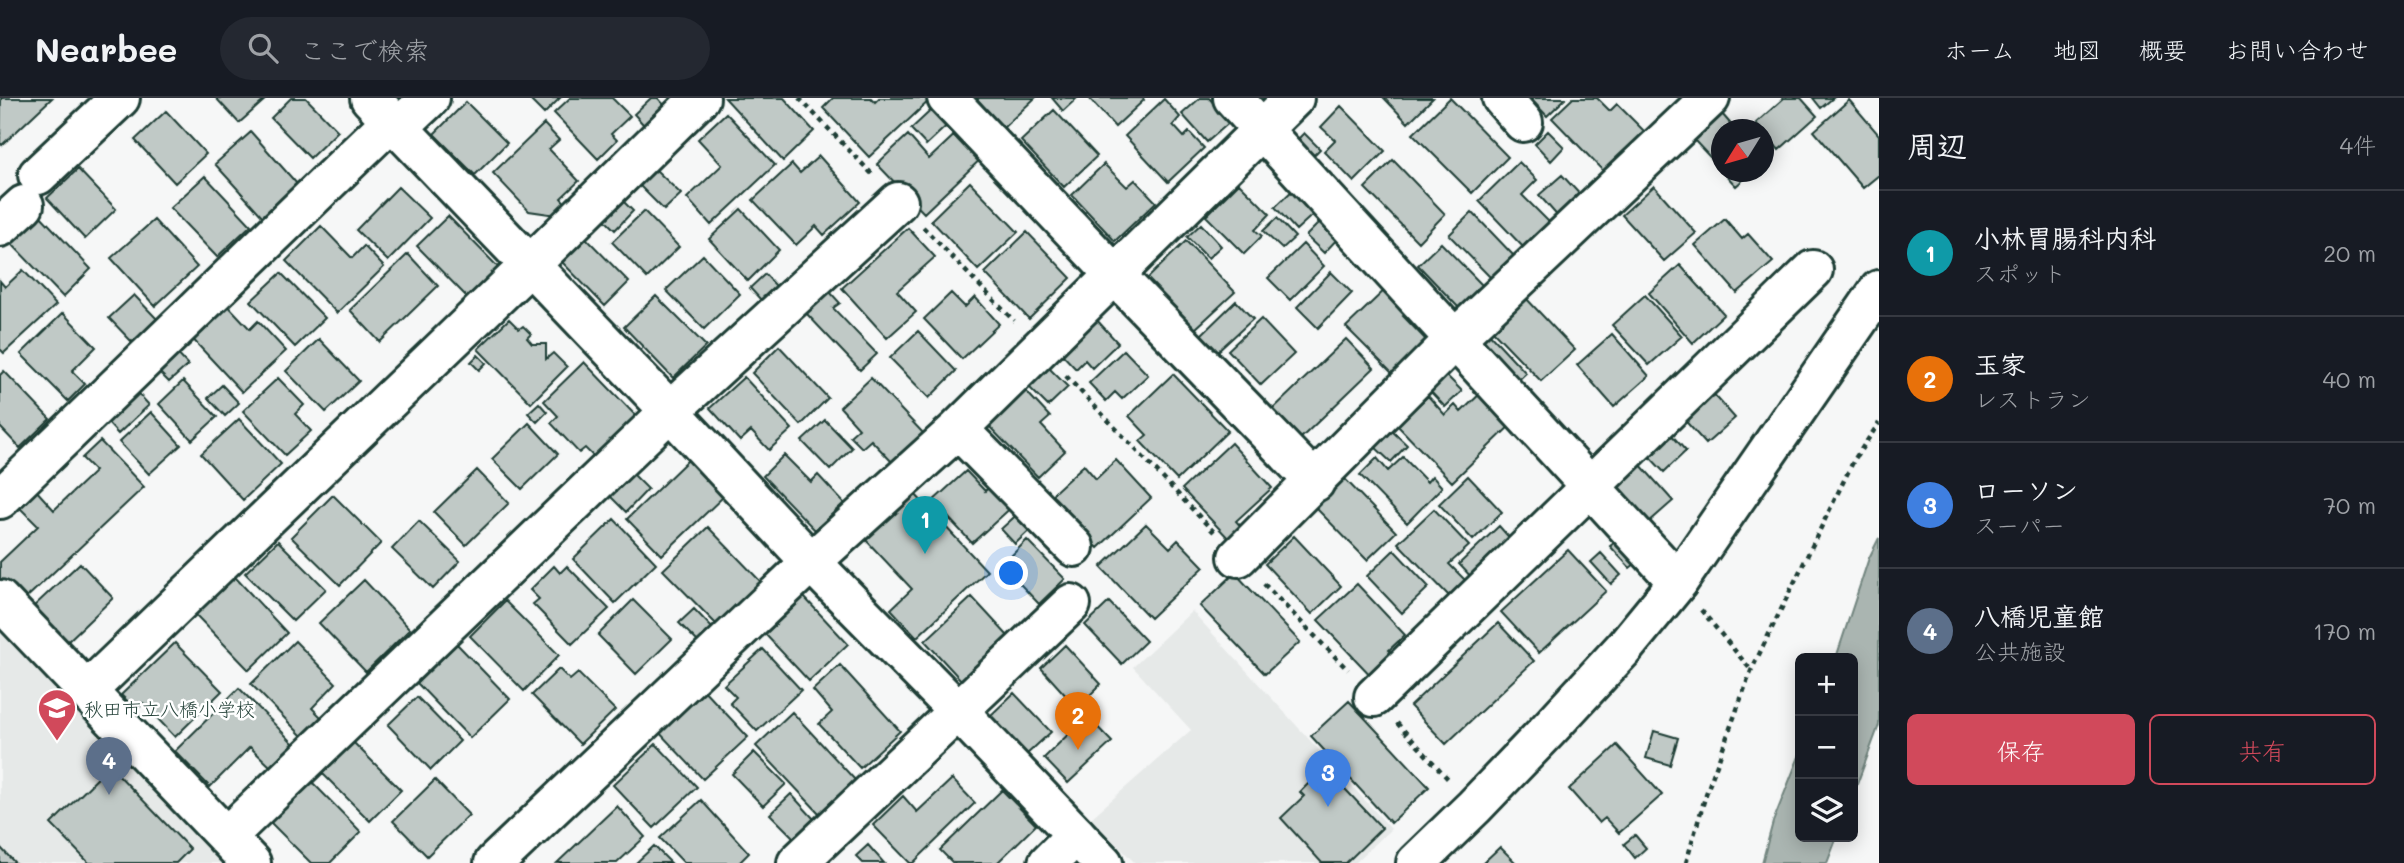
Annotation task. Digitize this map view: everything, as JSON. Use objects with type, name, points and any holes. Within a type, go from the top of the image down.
[{"type":"street","points":[[21,202],[120,98]]},
{"type":"street","points":[[0,499],[386,116],[430,98]]},
{"type":"street","points":[[87,691],[701,98]]},
{"type":"street","points":[[947,98],[1315,482]]},
{"type":"street","points":[[1233,98],[1678,582]]},
{"type":"street","points":[[494,863],[811,562],[958,429],[1294,98]]},
{"type":"street","points":[[1238,557],[1455,339],[1710,98]]},
{"type":"street","points":[[386,116],[811,562],[958,710],[1103,863]]},
{"type":"street","points":[[0,600],[238,850],[670,411],[898,202]]},
{"type":"street","points":[[1374,697],[1813,270]]},
{"type":"street","points":[[1416,863],[1474,807],[1623,649],[1678,582],[1879,290]]},
{"type":"street","points":[[958,429],[1074,547]]},
{"type":"street","points":[[797,863],[1071,604]]},
{"type":"street","points":[[1048,863],[1076,835]]},
{"type":"path","points":[[799,98],[1040,348],[1160,478],[1374,697],[1474,807]]},
{"type":"path","points":[[1686,863],[1706,794],[1751,671],[1854,460],[1879,424]]},
{"type":"path","points":[[1678,582],[1751,671]]},
{"type":"shaded area","points":[[1879,538],[1879,725],[1858,782],[1858,653],[1838,653],[1869,558]]},
{"type":"shaded area","points":[[1192,611],[1391,829],[1355,863],[1135,863],[1091,818],[1191,730],[1133,667]]},
{"type":"shaded area","name":"秋田市立八橋小学校","points":[[0,622],[228,863],[0,863]]},
{"type":"shaded area","points":[[1795,767],[1795,842],[1835,842],[1827,863],[1762,863],[1773,822]]},
{"type":"building","points":[[1,98],[52,98],[2,145]]},
{"type":"building","points":[[216,98],[267,98],[239,123]]},
{"type":"building","points":[[291,98],[306,98],[338,131],[310,158],[271,118]]},
{"type":"building","points":[[528,98],[560,98],[544,114]]},
{"type":"building","points":[[570,98],[612,98],[630,116],[611,134],[617,140],[598,159],[554,113]]},
{"type":"building","points":[[651,98],[658,98],[672,114],[651,133],[634,114]]},
{"type":"building","points":[[725,98],[784,98],[814,131],[783,161]]},
{"type":"building","points":[[833,98],[871,98],[875,102],[879,98],[932,98],[869,157],[823,108]]},
{"type":"building","points":[[976,98],[1035,98],[1003,128]]},
{"type":"building","points":[[1052,98],[1077,98],[1063,111]]},
{"type":"building","points":[[1089,98],[1143,98],[1144,100],[1115,127]]},
{"type":"building","points":[[1200,98],[1209,98],[1230,122],[1207,142],[1182,114]]},
{"type":"building","points":[[1384,98],[1433,98],[1408,123]]},
{"type":"building","points":[[1450,98],[1508,157],[1472,193],[1413,134]]},
{"type":"building","points":[[1530,98],[1566,98],[1547,116]]},
{"type":"building","points":[[1573,98],[1597,98],[1610,111],[1617,104],[1649,136],[1608,176],[1552,118]]},
{"type":"building","points":[[1784,98],[1801,98],[1817,116],[1779,150],[1774,144],[1774,119],[1760,119]]},
{"type":"building","points":[[1813,98],[1833,98],[1821,108]]},
{"type":"building","points":[[1164,99],[1180,117],[1173,125],[1184,137],[1189,132],[1204,148],[1168,182],[1125,136]]},
{"type":"building","points":[[1849,100],[1879,135],[1879,175],[1863,188],[1814,131]]},
{"type":"building","points":[[466,102],[507,143],[475,175],[434,134]]},
{"type":"building","points":[[940,102],[955,118],[926,145],[911,129]]},
{"type":"building","points":[[1341,106],[1385,151],[1354,182],[1324,151],[1335,140],[1321,127]]},
{"type":"building","points":[[1054,110],[1097,156],[1064,187],[1021,141]]},
{"type":"building","points":[[166,111],[206,154],[175,183],[135,140]]},
{"type":"building","points":[[726,113],[775,165],[711,225],[687,198],[722,165],[698,139]]},
{"type":"building","points":[[544,124],[559,140],[549,149],[579,181],[561,198],[567,205],[556,215],[529,211],[493,173]]},
{"type":"building","points":[[1711,124],[1711,158],[1694,140]]},
{"type":"building","points":[[962,128],[986,154],[924,213],[877,164],[908,135],[929,159]]},
{"type":"building","points":[[1548,131],[1564,147],[1551,161],[1535,144]]},
{"type":"building","points":[[251,132],[298,185],[263,217],[215,164]]},
{"type":"building","points":[[1304,133],[1320,149],[1313,156],[1297,140]]},
{"type":"building","points":[[819,156],[860,202],[824,235],[816,226],[796,245],[753,200],[792,164],[800,173]]},
{"type":"building","points":[[1393,160],[1445,214],[1418,242],[1365,188]]},
{"type":"building","points":[[1519,162],[1537,180],[1522,195],[1551,224],[1525,249],[1479,201]]},
{"type":"building","points":[[1104,164],[1127,187],[1135,180],[1156,202],[1115,241],[1072,195]]},
{"type":"building","points":[[78,169],[116,209],[85,239],[47,198]]},
{"type":"building","points":[[655,169],[681,194],[664,210],[639,185]]},
{"type":"building","points":[[1562,175],[1584,199],[1561,220],[1539,195]]},
{"type":"building","points":[[205,176],[251,225],[217,257],[170,208]]},
{"type":"building","points":[[970,182],[1018,232],[978,270],[931,220]]},
{"type":"building","points":[[1239,183],[1270,214],[1255,230],[1262,236],[1244,254],[1206,216]]},
{"type":"building","points":[[1654,186],[1696,233],[1664,261],[1622,215]]},
{"type":"building","points":[[398,187],[430,218],[388,261],[356,230]]},
{"type":"building","points":[[1295,188],[1317,211],[1296,230],[1275,207]]},
{"type":"building","points":[[619,197],[633,211],[615,230],[600,215]]},
{"type":"building","points":[[741,209],[779,250],[748,281],[709,239]]},
{"type":"building","points":[[644,211],[679,247],[647,278],[612,242]]},
{"type":"building","points":[[1472,212],[1514,256],[1491,278],[1449,235]]},
{"type":"building","points":[[38,213],[91,269],[63,297],[9,241]]},
{"type":"building","points":[[448,216],[498,267],[468,298],[417,246]]},
{"type":"building","points":[[1277,218],[1295,237],[1282,249],[1263,231]]},
{"type":"building","points":[[1323,219],[1340,236],[1324,253],[1306,236]]},
{"type":"building","points":[[1725,219],[1742,239],[1748,234],[1773,262],[1737,293],[1695,245]]},
{"type":"building","points":[[154,220],[197,267],[155,306],[111,258]]},
{"type":"building","points":[[1201,224],[1221,246],[1208,258],[1187,237]]},
{"type":"building","points":[[321,226],[352,258],[364,246],[384,267],[337,313],[286,261]]},
{"type":"building","points":[[908,228],[935,257],[897,291],[916,312],[887,338],[842,288]]},
{"type":"building","points":[[1027,232],[1071,278],[1029,319],[985,273]]},
{"type":"building","points":[[584,236],[629,282],[605,306],[560,260]]},
{"type":"building","points":[[1186,241],[1235,292],[1195,329],[1147,279]]},
{"type":"building","points":[[1441,243],[1483,286],[1459,308],[1418,265]]},
{"type":"building","points":[[1303,244],[1324,266],[1290,300],[1268,278]]},
{"type":"building","points":[[408,254],[438,286],[380,342],[350,310]]},
{"type":"building","points":[[703,255],[740,294],[704,329],[666,290]]},
{"type":"building","points":[[1680,265],[1724,314],[1693,343],[1649,293]]},
{"type":"building","points":[[23,270],[56,305],[4,353],[0,349],[0,281],[5,287]]},
{"type":"building","points":[[1331,272],[1352,293],[1318,328],[1297,307]]},
{"type":"building","points":[[281,273],[325,318],[295,347],[251,301]]},
{"type":"building","points":[[765,274],[776,286],[761,300],[750,288]]},
{"type":"building","points":[[1390,285],[1412,308],[1403,316],[1427,341],[1393,374],[1346,327]]},
{"type":"building","points":[[829,291],[840,303],[833,308],[877,354],[860,370],[806,313]]},
{"type":"building","points":[[951,293],[965,307],[975,297],[999,324],[962,359],[924,319]]},
{"type":"building","points":[[134,295],[158,320],[133,343],[109,318]]},
{"type":"building","points":[[1645,295],[1682,336],[1649,365],[1612,325]]},
{"type":"building","points":[[656,296],[706,346],[673,378],[624,327]]},
{"type":"building","points":[[1524,296],[1575,350],[1541,381],[1490,328]]},
{"type":"building","points":[[223,300],[250,329],[258,321],[286,351],[242,392],[187,333]]},
{"type":"building","points":[[1236,301],[1253,319],[1217,352],[1201,335]]},
{"type":"building","points":[[63,313],[96,347],[72,371],[85,384],[68,401],[21,354]]},
{"type":"building","points":[[1095,318],[1118,343],[1092,368],[1085,360],[1076,369],[1059,351]]},
{"type":"building","points":[[509,319],[519,329],[523,326],[531,334],[527,338],[532,344],[546,344],[546,359],[553,353],[567,367],[531,403],[478,349]]},
{"type":"building","points":[[1261,319],[1294,354],[1261,385],[1228,350]]},
{"type":"building","points":[[1486,330],[1526,373],[1512,386],[1472,342]]},
{"type":"building","points":[[918,331],[956,371],[929,398],[890,358]]},
{"type":"building","points":[[1612,334],[1649,376],[1614,407],[1577,365]]},
{"type":"building","points":[[319,339],[359,381],[326,412],[286,371]]},
{"type":"building","points":[[1346,339],[1374,368],[1301,438],[1273,409]]},
{"type":"building","points":[[779,346],[828,398],[801,425],[752,373]]},
{"type":"building","points":[[174,350],[188,365],[169,382],[155,368]]},
{"type":"building","points":[[1124,350],[1148,375],[1122,399],[1115,392],[1106,401],[1089,383]]},
{"type":"building","points":[[478,355],[486,363],[479,370],[471,362]]},
{"type":"building","points":[[584,362],[636,416],[594,457],[585,448],[579,453],[551,423],[558,416],[544,401]]},
{"type":"building","points":[[1045,364],[1068,387],[1048,406],[1025,383]]},
{"type":"building","points":[[4,371],[50,419],[20,448],[0,427],[0,375]]},
{"type":"building","points":[[1173,374],[1228,431],[1177,480],[1140,441],[1147,435],[1129,416]]},
{"type":"building","points":[[1446,375],[1462,391],[1445,407],[1430,391]]},
{"type":"building","points":[[744,377],[792,429],[769,450],[751,431],[740,441],[710,408]]},
{"type":"building","points":[[278,378],[304,405],[295,414],[311,431],[285,455],[243,411]]},
{"type":"building","points":[[871,378],[924,434],[893,463],[871,440],[862,448],[850,436],[859,428],[840,407]]},
{"type":"building","points":[[183,381],[217,417],[192,440],[159,404]]},
{"type":"building","points":[[222,385],[239,403],[225,416],[208,398]]},
{"type":"building","points":[[1024,389],[1050,417],[1041,425],[1065,451],[1038,477],[987,424]]},
{"type":"building","points":[[1485,389],[1515,421],[1452,482],[1397,425],[1428,396],[1445,415],[1455,405],[1461,412]]},
{"type":"building","points":[[135,390],[149,405],[118,434],[105,420]]},
{"type":"building","points":[[1710,390],[1735,418],[1706,444],[1681,416]]},
{"type":"building","points":[[539,403],[547,412],[537,422],[528,413]]},
{"type":"building","points":[[151,412],[181,445],[149,474],[119,442]]},
{"type":"building","points":[[239,419],[281,464],[243,500],[201,454]]},
{"type":"building","points":[[825,420],[852,448],[830,470],[802,441]]},
{"type":"building","points":[[529,423],[558,454],[522,489],[492,459]]},
{"type":"building","points":[[1391,430],[1407,445],[1391,462],[1375,447]]},
{"type":"building","points":[[1669,432],[1686,451],[1664,472],[1646,453]]},
{"type":"building","points":[[100,441],[144,487],[22,602],[0,578],[0,562],[38,526],[18,506],[35,489],[54,510],[95,471],[82,458]]},
{"type":"building","points":[[1231,443],[1272,488],[1236,521],[1244,530],[1231,541],[1182,489]]},
{"type":"building","points":[[784,455],[811,482],[818,475],[844,503],[815,530],[763,476]]},
{"type":"building","points":[[1403,457],[1427,482],[1432,476],[1442,487],[1407,523],[1360,475],[1377,458],[1388,471]]},
{"type":"building","points":[[688,460],[723,497],[662,555],[627,519]]},
{"type":"building","points":[[1116,460],[1151,498],[1098,548],[1049,497],[1084,465],[1096,479]]},
{"type":"building","points":[[1639,463],[1673,501],[1649,522],[1616,484]]},
{"type":"building","points":[[477,470],[509,503],[466,545],[434,512]]},
{"type":"building","points":[[966,471],[985,491],[994,483],[1014,505],[972,543],[933,501]]},
{"type":"building","points":[[632,473],[648,489],[626,512],[610,496]]},
{"type":"building","points":[[1468,476],[1502,512],[1473,540],[1439,504]]},
{"type":"building","points":[[1345,479],[1396,532],[1367,560],[1316,508]]},
{"type":"building","points":[[913,492],[987,571],[917,637],[891,609],[912,589],[864,538]]},
{"type":"building","points":[[333,495],[381,543],[340,585],[291,537]]},
{"type":"building","points":[[1434,509],[1469,546],[1449,564],[1466,581],[1450,597],[1398,543]]},
{"type":"building","points":[[1022,510],[1036,524],[1015,544],[1001,529]]},
{"type":"building","points":[[614,519],[656,563],[615,603],[573,559]]},
{"type":"building","points":[[419,521],[460,561],[433,589],[392,549]]},
{"type":"building","points":[[1146,524],[1170,548],[1178,540],[1204,567],[1150,618],[1101,567]]},
{"type":"building","points":[[1499,526],[1514,543],[1474,580],[1459,564]]},
{"type":"building","points":[[708,527],[763,584],[719,627],[663,570]]},
{"type":"building","points":[[1294,536],[1341,586],[1312,614],[1265,564]]},
{"type":"building","points":[[1620,538],[1640,560],[1630,568],[1610,546]]},
{"type":"building","points":[[1027,540],[1065,579],[1039,604],[1002,565]]},
{"type":"building","points":[[278,541],[326,589],[293,621],[245,573]]},
{"type":"building","points":[[1394,550],[1429,587],[1402,613],[1367,576]]},
{"type":"building","points":[[1568,550],[1606,591],[1539,653],[1501,612]]},
{"type":"building","points":[[1601,553],[1621,575],[1611,584],[1591,562]]},
{"type":"building","points":[[80,563],[113,598],[66,643],[32,608]]},
{"type":"building","points":[[554,566],[560,573],[567,566],[609,609],[572,644],[533,604],[539,599],[530,590]]},
{"type":"building","points":[[1235,573],[1300,642],[1265,674],[1200,606]]},
{"type":"building","points":[[235,577],[287,633],[249,670],[195,614]]},
{"type":"building","points":[[364,580],[410,629],[366,672],[319,623]]},
{"type":"building","points":[[1357,584],[1405,635],[1389,650],[1398,659],[1376,681],[1318,620]]},
{"type":"building","points":[[804,597],[848,644],[809,681],[765,634]]},
{"type":"building","points":[[972,597],[1008,636],[961,680],[925,641]]},
{"type":"building","points":[[633,600],[672,639],[636,674],[598,635]]},
{"type":"building","points":[[505,601],[559,655],[524,691],[470,636]]},
{"type":"building","points":[[1109,602],[1146,641],[1122,664],[1085,625]]},
{"type":"building","points":[[694,609],[716,632],[702,646],[679,623]]},
{"type":"building","points":[[1498,623],[1534,661],[1446,744],[1410,706]]},
{"type":"building","points":[[295,641],[336,683],[312,708],[322,718],[303,737],[251,684]]},
{"type":"building","points":[[175,643],[222,691],[175,737],[143,703],[137,710],[121,695]]},
{"type":"building","points":[[457,644],[510,699],[470,738],[417,683]]},
{"type":"building","points":[[1065,645],[1101,684],[1077,708],[1041,668]]},
{"type":"building","points":[[763,649],[801,690],[757,731],[730,703],[736,697],[724,685]]},
{"type":"building","points":[[840,665],[900,731],[860,768],[819,724],[832,712],[813,690]]},
{"type":"building","points":[[559,669],[570,680],[578,673],[615,710],[580,744],[532,695]]},
{"type":"building","points":[[701,687],[748,737],[703,779],[656,729]]},
{"type":"building","points":[[239,688],[294,744],[271,767],[250,747],[210,787],[175,751]]},
{"type":"building","points":[[1014,693],[1051,732],[1026,755],[990,716]]},
{"type":"building","points":[[417,697],[460,741],[431,770],[388,725]]},
{"type":"building","points":[[1349,701],[1429,787],[1391,823],[1311,736]]},
{"type":"building","points":[[792,712],[856,781],[820,814],[756,746]]},
{"type":"building","points":[[1087,716],[1112,742],[1068,783],[1044,758]]},
{"type":"building","points":[[1654,731],[1678,738],[1670,765],[1646,758]]},
{"type":"building","points":[[352,741],[401,790],[370,821],[321,772]]},
{"type":"building","points":[[656,744],[697,787],[654,828],[613,785]]},
{"type":"building","points":[[1617,745],[1662,795],[1619,833],[1605,818],[1599,823],[1569,789]]},
{"type":"building","points":[[754,752],[786,784],[763,806],[732,774]]},
{"type":"building","points":[[110,766],[190,849],[176,863],[89,863],[51,824]]},
{"type":"building","points":[[1328,771],[1382,828],[1346,863],[1322,863],[1281,818],[1304,796],[1300,792],[1316,776],[1319,780]]},
{"type":"building","points":[[952,779],[975,803],[910,863],[873,825],[903,796],[917,812]]},
{"type":"building","points":[[310,780],[361,832],[330,863],[311,863],[269,821]]},
{"type":"building","points":[[435,780],[469,815],[427,856],[393,821]]},
{"type":"building","points":[[1002,790],[1036,825],[997,863],[953,863],[940,850]]},
{"type":"building","points":[[791,794],[814,819],[794,838],[770,814]]},
{"type":"building","points":[[701,800],[749,853],[739,863],[684,863],[660,838]]},
{"type":"building","points":[[617,806],[645,837],[617,863],[557,863]]},
{"type":"building","points":[[1635,835],[1646,848],[1635,858],[1624,844]]},
{"type":"building","points":[[868,845],[884,863],[863,863],[856,856]]},
{"type":"building","points":[[654,846],[671,863],[636,863]]},
{"type":"building","points":[[0,847],[15,863],[0,863]]},
{"type":"building","points":[[1500,847],[1516,863],[1483,863]]},
{"type":"place","name":"小林胃腸科内科","points":[[925,554]]},
{"type":"place","name":"秋田市立八橋小学校","points":[[57,742]]},
{"type":"place","name":"玉家","points":[[1078,750]]},
{"type":"place","name":"八橋児童館","points":[[109,795]]},
{"type":"place","name":"ローソン","points":[[1328,807]]}]
